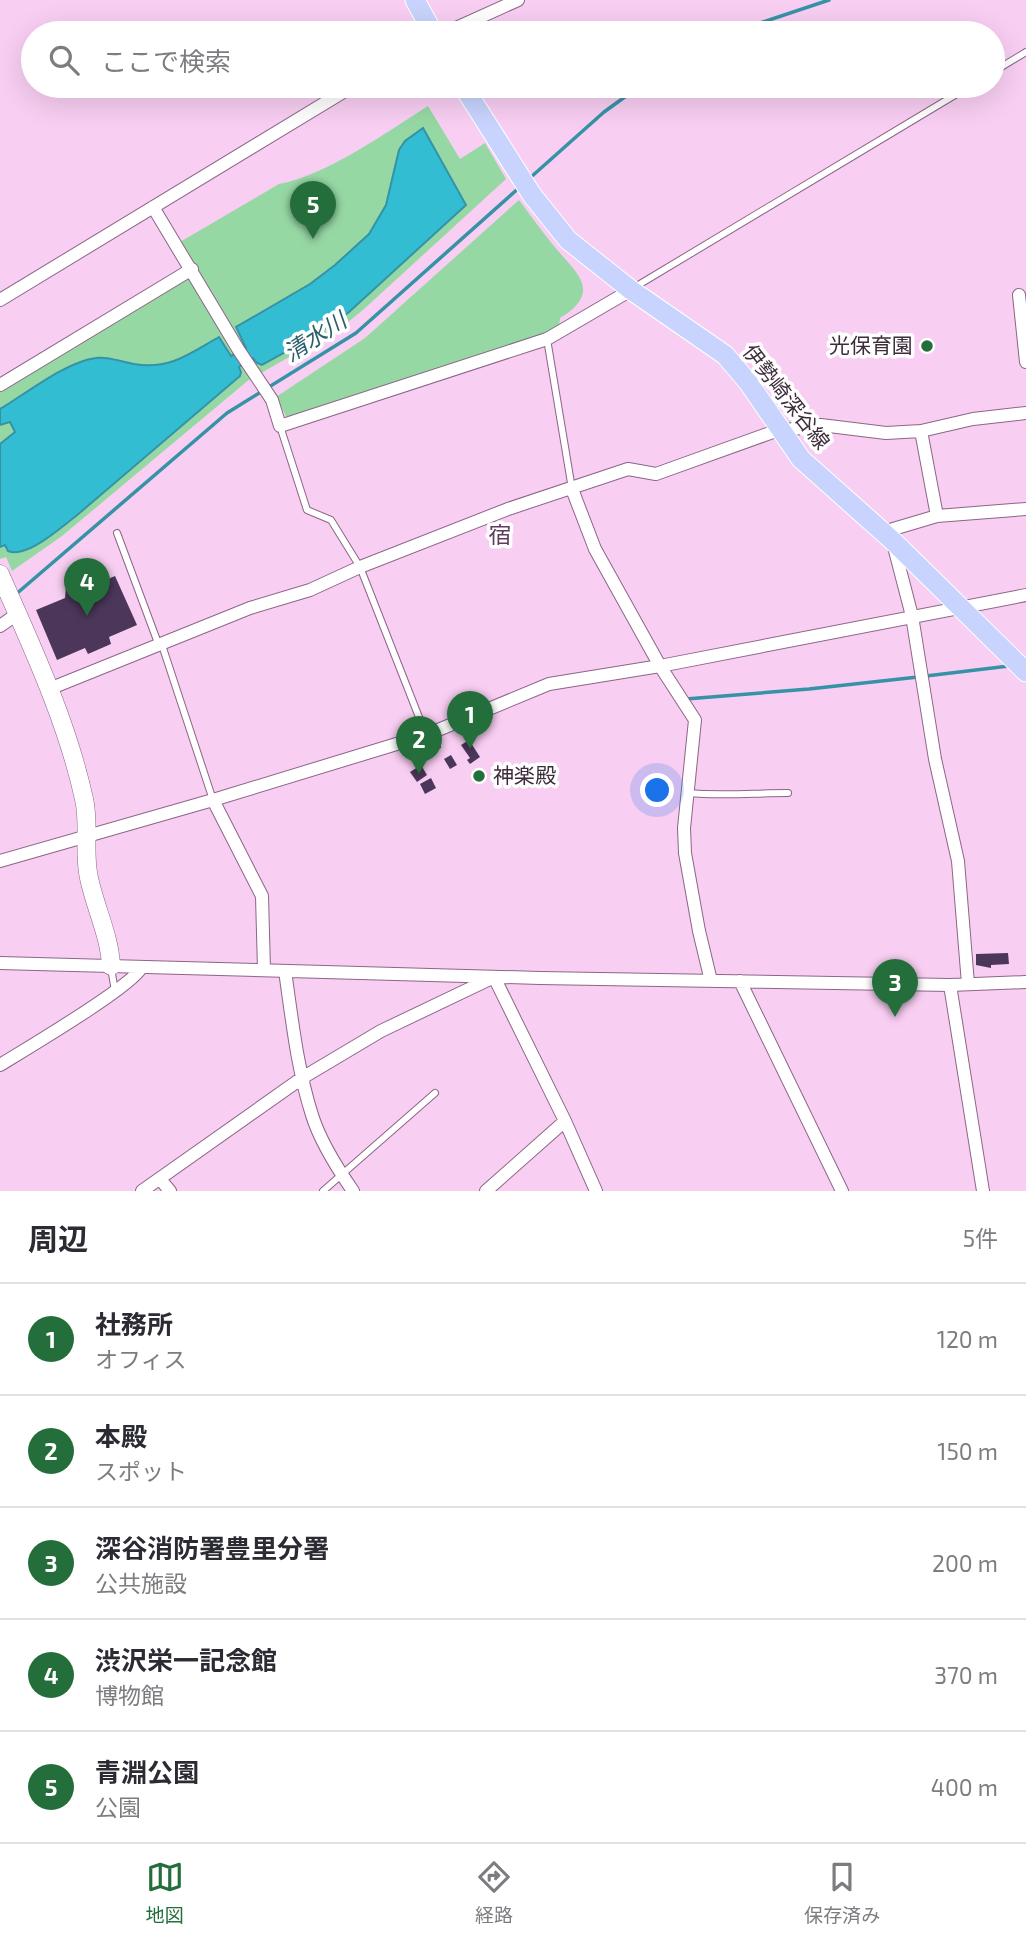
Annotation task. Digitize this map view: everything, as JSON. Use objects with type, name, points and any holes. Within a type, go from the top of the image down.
[{"type":"main road","points":[[415,0],[426,21]]},
{"type":"main road","name":"伊勢崎深谷線","points":[[471,98],[530,192],[568,240],[631,290],[725,355],[748,382],[801,459],[888,537],[1026,672]]},
{"type":"street","points":[[471,21],[517,0]]},
{"type":"street","points":[[0,300],[334,98]]},
{"type":"street","points":[[153,207],[249,367],[272,400],[280,426],[547,339],[631,290]]},
{"type":"street","points":[[0,386],[192,269]]},
{"type":"street","points":[[1019,295],[1026,362]]},
{"type":"street","points":[[49,689],[250,608],[310,590],[360,567],[508,509],[628,469],[656,474],[780,430],[821,425],[886,433],[1026,413]]},
{"type":"street","points":[[921,430],[937,516]]},
{"type":"street","points":[[572,489],[595,549],[660,666],[695,720],[684,828],[685,853],[711,981]]},
{"type":"street","points":[[968,984],[958,861],[935,759],[912,616],[888,537],[937,516],[1026,509]]},
{"type":"street","points":[[2,578],[49,689],[81,786],[87,817],[88,877],[111,966]]},
{"type":"street","points":[[0,861],[213,800],[426,734],[550,684],[660,666],[1026,595]]},
{"type":"street","points":[[0,626],[16,610]]},
{"type":"street","points":[[213,800],[262,896],[264,970]]},
{"type":"street","points":[[0,963],[494,977],[950,985],[1026,982]]},
{"type":"street","points":[[0,1065],[138,975],[141,968]]},
{"type":"street","points":[[285,971],[302,1078],[312,1117],[353,1191]]},
{"type":"street","points":[[142,1191],[302,1078],[381,1031],[494,977]]},
{"type":"street","points":[[494,977],[565,1121],[596,1191]]},
{"type":"street","points":[[740,981],[842,1191]]},
{"type":"street","points":[[950,985],[983,1191]]},
{"type":"street","points":[[486,1191],[565,1121]]},
{"type":"street","points":[[160,1180],[170,1191]]},
{"type":"lane","points":[[1005,65],[1026,52]]},
{"type":"lane","points":[[631,290],[950,98]]},
{"type":"lane","points":[[547,339],[572,489]]},
{"type":"lane","points":[[280,426],[307,510],[331,520],[360,567],[426,734]]},
{"type":"lane","points":[[117,533],[160,643],[213,800]]},
{"type":"lane","points":[[688,793],[724,796],[742,793],[788,793]]},
{"type":"lane","points":[[111,966],[115,990]]},
{"type":"lane","points":[[323,1191],[435,1093]]},
{"type":"green space","points":[[428,106],[460,159],[485,143],[506,179],[342,327],[261,373],[241,346],[180,242],[279,184],[317,172],[336,162]]},
{"type":"green space","points":[[519,200],[581,281],[581,299],[560,318],[559,326],[544,335],[295,416],[286,416],[276,397],[365,338]]},
{"type":"green space","points":[[189,278],[251,378],[62,536],[12,571],[6,557],[0,559],[0,390]]},
{"type":"water","points":[[423,128],[466,205],[348,313],[311,338],[262,365],[253,358],[239,367],[240,376],[53,534],[25,550],[16,552],[8,551],[5,545],[0,547],[0,444],[15,432],[10,422],[0,425],[0,409],[72,365],[96,358],[158,365],[188,355],[219,337],[231,356],[246,348],[236,327],[310,284],[369,234],[386,205],[399,150],[405,141]]},
{"type":"building","points":[[115,576],[137,625],[109,637],[111,644],[88,654],[85,648],[57,660],[36,610],[65,598],[66,587],[73,581],[82,582],[87,588]]},
{"type":"building","points":[[439,740],[441,748],[433,751],[430,743]]},
{"type":"building","points":[[469,740],[480,757],[470,764],[467,760],[470,758],[461,745]]},
{"type":"building","points":[[451,755],[457,765],[450,769],[444,759]]},
{"type":"building","points":[[421,765],[427,775],[417,782],[410,772]]},
{"type":"building","name":"神楽殿","points":[[480,769],[485,778],[478,782],[472,774]]},
{"type":"building","points":[[431,778],[436,788],[425,794],[420,784]]},
{"type":"building","points":[[1008,953],[1009,964],[991,965],[991,968],[976,965],[976,954]]},
{"type":"waterway","name":"清水川","points":[[766,21],[829,0]]},
{"type":"waterway","name":"清水川","points":[[531,177],[623,98]]},
{"type":"waterway","name":"清水川","points":[[15,595],[227,413],[356,333],[520,187]]},
{"type":"waterway","points":[[926,676],[1009,666]]},
{"type":"waterway","points":[[686,699],[918,677]]},
{"type":"place","name":"青淵公園","points":[[313,239]]},
{"type":"place","name":"光保育園","points":[[927,346]]},
{"type":"place","name":"渋沢栄一記念館","points":[[87,616]]},
{"type":"place","name":"社務所","points":[[470,749]]},
{"type":"place","name":"本殿","points":[[419,774]]},
{"type":"place","name":"神楽殿","points":[[479,776]]},
{"type":"place","name":"深谷消防署豊里分署","points":[[895,1017]]},
{"type":"district","name":"宿","points":[[500,535]]}]
